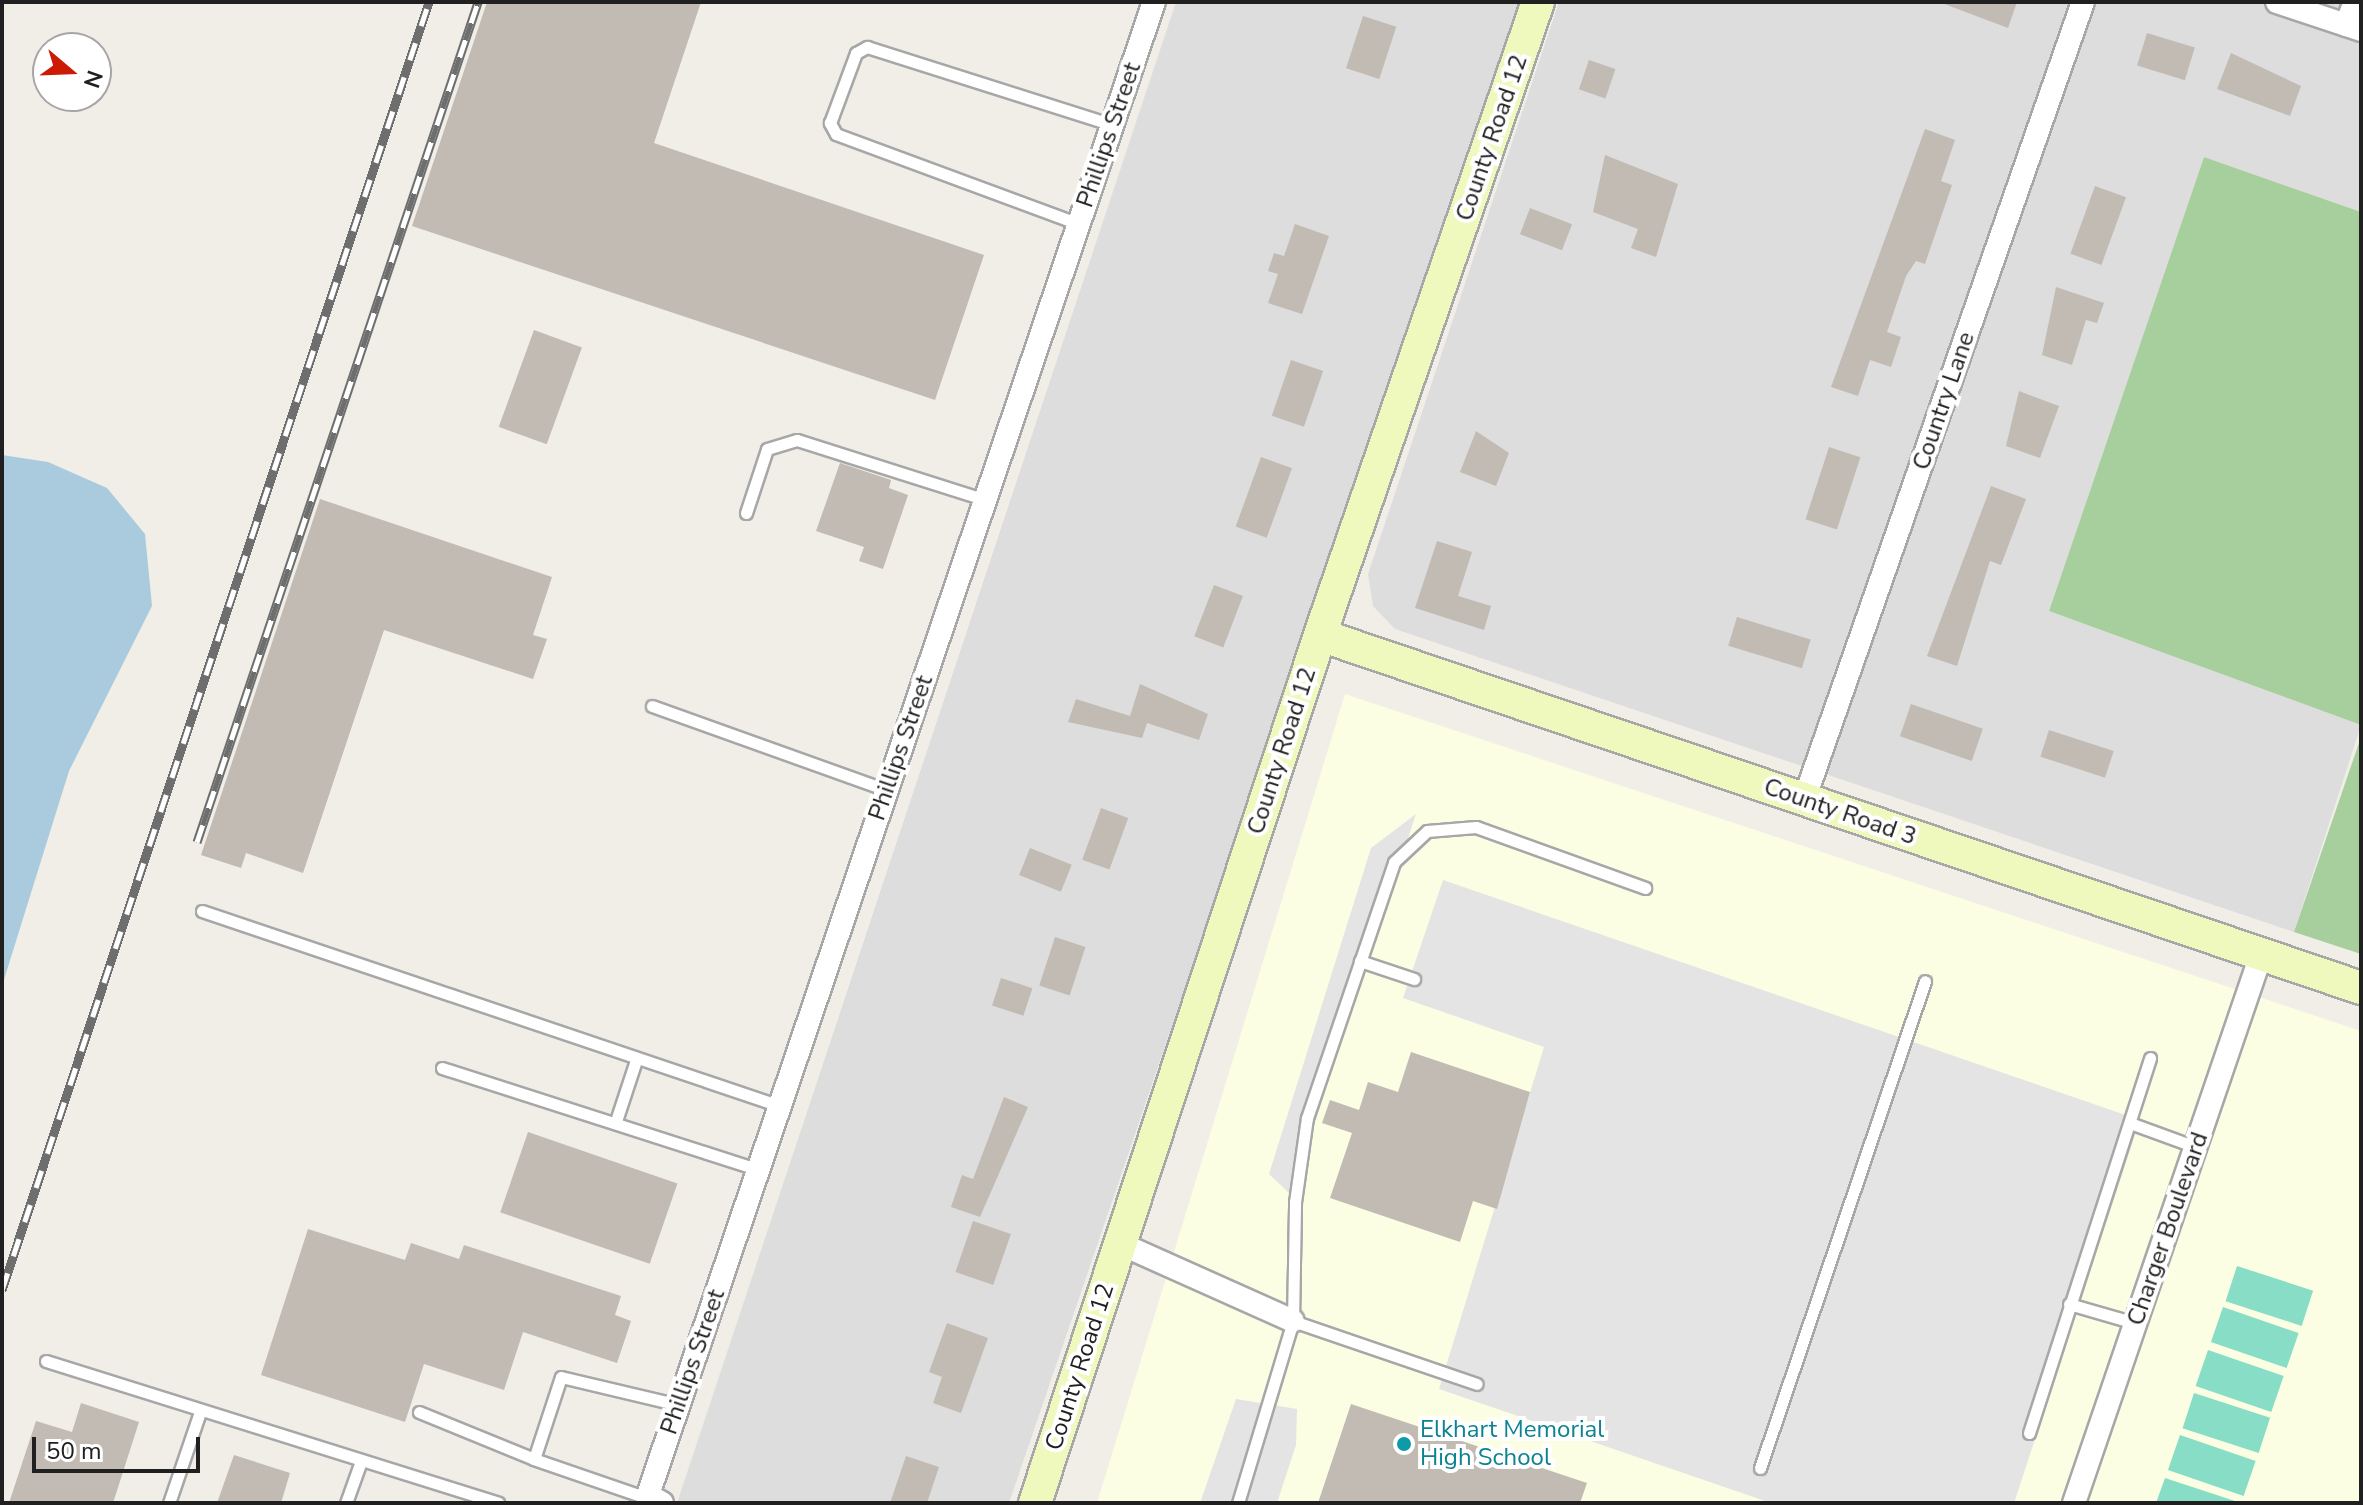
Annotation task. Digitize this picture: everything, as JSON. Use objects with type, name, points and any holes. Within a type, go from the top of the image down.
[{"type":"main road","name":"County Road 12","points":[[1035,1503],[1320,635],[1538,2]]},
{"type":"main road","name":"County Road 3","points":[[1320,635],[2361,988]]},
{"type":"street","name":"Phillips Street","points":[[652,1500],[679,1405],[1154,2]]},
{"type":"street","name":"Country Lane","points":[[1804,800],[2083,2]]},
{"type":"street","points":[[2277,2],[2354,27],[2355,2]]},
{"type":"street","name":"Charger Boulevard","points":[[2074,1503],[2261,955]]},
{"type":"street","points":[[1121,1244],[1293,1321]]},
{"type":"lane","points":[[1079,224],[836,134],[830,123],[856,53],[867,47],[1113,125]]},
{"type":"lane","points":[[746,513],[767,449],[797,440],[986,500]]},
{"type":"lane","points":[[652,706],[887,790]]},
{"type":"lane","points":[[1238,1503],[1293,1321],[1295,1202],[1307,1118],[1394,862],[1427,831],[1476,827],[1645,888]]},
{"type":"lane","points":[[202,911],[636,1060],[780,1106]]},
{"type":"lane","points":[[1360,961],[1414,979]]},
{"type":"lane","points":[[1760,1468],[1925,981]]},
{"type":"lane","points":[[2029,1433],[2150,1058]]},
{"type":"lane","points":[[616,1121],[636,1060]]},
{"type":"lane","points":[[442,1068],[616,1121],[759,1170]]},
{"type":"lane","points":[[2130,1123],[2197,1147]]},
{"type":"lane","points":[[2069,1304],[2135,1323]]},
{"type":"lane","points":[[1293,1321],[1477,1384]]},
{"type":"lane","points":[[46,1361],[360,1464],[498,1503]]},
{"type":"lane","points":[[534,1459],[561,1377],[679,1405]]},
{"type":"lane","points":[[169,1503],[200,1412]]},
{"type":"lane","points":[[419,1412],[534,1459],[652,1500]]},
{"type":"lane","points":[[346,1503],[360,1464]]},
{"type":"shaded area","points":[[1176,2],[1522,2],[1009,1503],[677,1503]]},
{"type":"shaded area","points":[[1559,2],[2361,2],[2361,212],[2204,157],[2049,611],[2361,725],[2294,932],[1395,629],[1373,606],[1368,574]]},
{"type":"shaded area","points":[[1345,694],[2361,1031],[2361,1503],[1097,1503]]},
{"type":"shaded area","points":[[1416,814],[1291,1195],[1269,1174],[1371,848]]},
{"type":"shaded area","points":[[1443,880],[2140,1120],[2014,1503],[1771,1503],[1439,1389],[1544,1047],[1403,998]]},
{"type":"shaded area","points":[[1236,1399],[1297,1409],[1296,1445],[1277,1503],[1200,1503]]},
{"type":"green space","points":[[2204,157],[2361,212],[2361,725],[2049,611]]},
{"type":"green space","points":[[2361,737],[2361,954],[2294,932]]},
{"type":"green space","points":[[2237,1266],[2313,1291],[2302,1326],[2226,1301]]},
{"type":"green space","points":[[2223,1307],[2299,1333],[2287,1368],[2211,1342]]},
{"type":"green space","points":[[2208,1350],[2284,1376],[2271,1412],[2196,1386]]},
{"type":"green space","points":[[2194,1393],[2270,1418],[2259,1453],[2183,1428]]},
{"type":"green space","points":[[2180,1435],[2256,1461],[2244,1496],[2168,1470]]},
{"type":"green space","points":[[2165,1478],[2241,1503],[2156,1503]]},
{"type":"water","points":[[2,455],[48,462],[107,488],[145,534],[152,606],[69,771],[2,986]]},
{"type":"building","points":[[487,2],[701,2],[654,143],[984,255],[935,400],[412,226]]},
{"type":"building","points":[[1939,2],[2017,2],[2008,28]]},
{"type":"building","points":[[1363,16],[1396,27],[1379,79],[1346,68]]},
{"type":"building","points":[[2147,33],[2195,48],[2185,80],[2137,66]]},
{"type":"building","points":[[2231,53],[2301,86],[2290,116],[2217,89]]},
{"type":"building","points":[[1589,60],[1615,69],[1605,98],[1579,89]]},
{"type":"building","points":[[1925,129],[1955,140],[1941,181],[1952,185],[1925,264],[1916,261],[1906,276],[1887,332],[1901,337],[1891,367],[1870,360],[1858,396],[1831,387]]},
{"type":"building","points":[[1605,155],[1678,184],[1656,257],[1631,248],[1638,229],[1593,212]]},
{"type":"building","points":[[2095,186],[2126,197],[2101,265],[2070,254]]},
{"type":"building","points":[[1530,208],[1572,224],[1562,250],[1520,234]]},
{"type":"building","points":[[1295,224],[1329,236],[1302,314],[1268,303],[1278,274],[1268,271],[1274,253],[1284,256]]},
{"type":"building","points":[[2056,287],[2104,303],[2097,323],[2086,320],[2072,365],[2042,355]]},
{"type":"building","points":[[534,330],[582,347],[547,444],[499,427]]},
{"type":"building","points":[[1291,360],[1323,371],[1304,427],[1272,416]]},
{"type":"building","points":[[2019,391],[2059,406],[2040,458],[2006,446]]},
{"type":"building","points":[[1476,431],[1509,453],[1496,486],[1460,472]]},
{"type":"building","points":[[1829,447],[1860,457],[1837,529],[1806,519]]},
{"type":"building","points":[[1261,457],[1292,468],[1267,538],[1236,527]]},
{"type":"building","points":[[840,463],[891,480],[889,488],[908,495],[883,569],[859,561],[864,547],[816,531]]},
{"type":"building","points":[[1991,486],[2026,499],[2001,565],[1990,561],[1957,666],[1927,656]]},
{"type":"building","points":[[320,499],[552,577],[533,635],[547,639],[533,679],[384,630],[303,873],[246,853],[241,868],[201,855]]},
{"type":"building","points":[[1437,541],[1472,552],[1458,596],[1491,606],[1484,630],[1415,608]]},
{"type":"building","points":[[1214,585],[1243,596],[1223,647],[1194,636]]},
{"type":"building","points":[[1737,617],[1811,640],[1802,668],[1728,646]]},
{"type":"building","points":[[1140,684],[1208,714],[1199,740],[1147,723],[1142,738],[1068,722],[1076,699],[1130,716]]},
{"type":"building","points":[[1911,704],[1983,729],[1972,761],[1900,736]]},
{"type":"building","points":[[2049,730],[2114,751],[2105,778],[2040,757]]},
{"type":"building","points":[[1101,808],[1128,818],[1109,870],[1082,860]]},
{"type":"building","points":[[1030,848],[1072,865],[1061,892],[1019,875]]},
{"type":"building","points":[[1055,937],[1085,947],[1070,995],[1039,986]]},
{"type":"building","points":[[1001,978],[1032,988],[1023,1016],[992,1006]]},
{"type":"building","points":[[1411,1052],[1530,1092],[1497,1209],[1473,1201],[1460,1242],[1330,1198],[1352,1133],[1322,1123],[1330,1100],[1359,1110],[1368,1082],[1398,1092]]},
{"type":"building","points":[[1004,1097],[1028,1107],[980,1217],[951,1207],[962,1175],[973,1179]]},
{"type":"building","points":[[528,1132],[677,1183],[650,1264],[500,1212]]},
{"type":"building","points":[[973,1221],[1011,1234],[993,1285],[955,1272]]},
{"type":"building","points":[[308,1229],[405,1260],[411,1243],[459,1259],[464,1245],[621,1296],[615,1315],[631,1321],[617,1363],[523,1332],[504,1390],[424,1364],[405,1422],[261,1375]]},
{"type":"building","points":[[947,1323],[988,1338],[961,1413],[933,1403],[942,1377],[929,1372]]},
{"type":"building","points":[[81,1403],[139,1422],[113,1503],[9,1503],[36,1421],[72,1432]]},
{"type":"building","name":"Elkhart Memorial High School","points":[[1351,1404],[1587,1483],[1580,1503],[1318,1503]]},
{"type":"building","points":[[234,1455],[290,1473],[281,1503],[217,1503]]},
{"type":"building","points":[[906,1456],[939,1467],[927,1503],[890,1503]]},
{"type":"railway","points":[[2,1290],[429,2]]},
{"type":"railway","points":[[197,842],[478,2]]},
{"type":"place","name":"Elkhart Memorial High School","points":[[1404,1444]]}]
